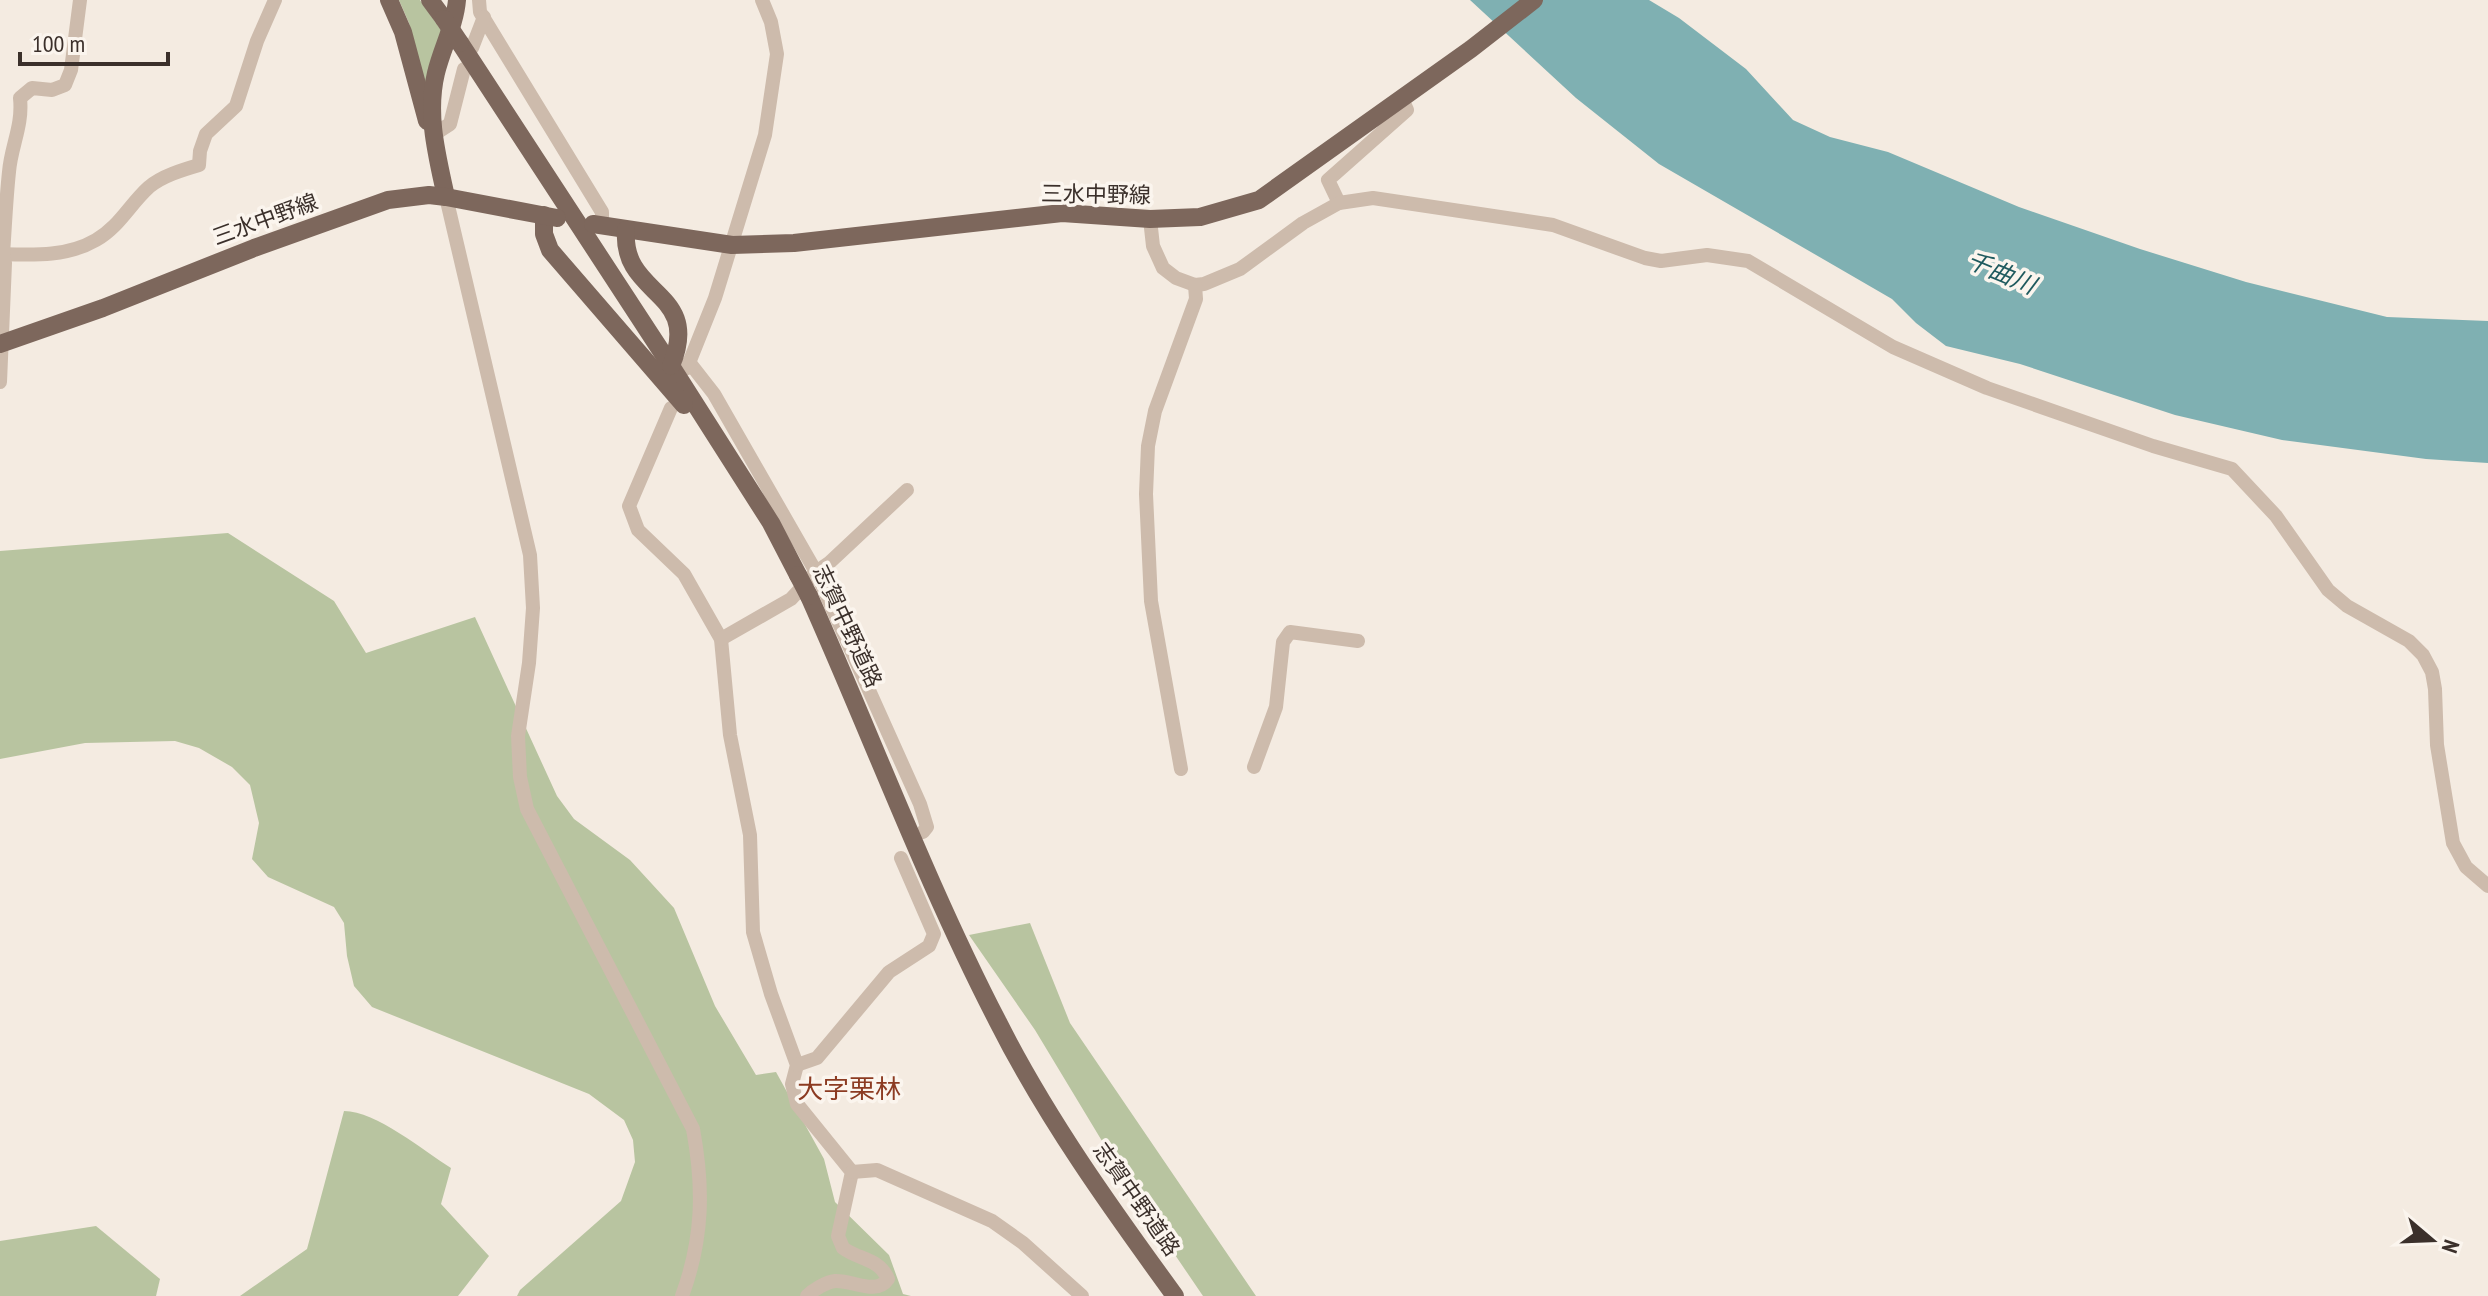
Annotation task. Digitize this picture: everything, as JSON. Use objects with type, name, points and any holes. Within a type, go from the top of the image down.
[{"type":"main road","points":[[389,0],[403,32],[418,93],[433,135],[446,197]]},
{"type":"main road","name":"志賀中野道路","points":[[430,0],[466,45],[682,367],[726,452],[807,573],[809,596],[863,716],[926,870],[998,1023],[1092,1182],[1175,1296]]},
{"type":"main road","points":[[433,135],[434,86],[457,0]]},
{"type":"main road","name":"三水中野線","points":[[598,225],[732,245],[794,243],[1062,213],[1150,219],[1200,217],[1259,200],[1471,49],[1534,0]]},
{"type":"main road","name":"三水中野線","points":[[1,344],[388,200],[429,195],[446,197],[550,216],[546,242],[557,259],[726,452]]},
{"type":"main road","points":[[626,230],[628,258],[678,320],[682,367]]},
{"type":"street","points":[[0,382],[5,263],[2,254],[4,168],[17,143],[23,93],[32,88],[52,90],[65,85],[71,70],[80,0]]},
{"type":"street","points":[[2,254],[65,252],[82,247],[115,226],[150,186],[199,165],[206,134],[236,106],[257,41],[275,0]]},
{"type":"street","points":[[762,0],[771,22],[777,54],[765,135],[732,245],[682,367],[714,394],[807,573],[920,804],[927,827],[923,832]]},
{"type":"street","points":[[466,45],[482,11]]},
{"type":"street","points":[[482,11],[602,212],[598,225]]},
{"type":"street","points":[[433,135],[450,124],[464,69]]},
{"type":"street","points":[[1339,203],[1328,180],[1407,110],[1402,99]]},
{"type":"street","points":[[446,197],[530,555],[533,608],[529,663],[518,736],[520,777],[527,809],[693,1129],[701,1169],[702,1195],[692,1268],[682,1296]]},
{"type":"street","points":[[1150,219],[1153,246],[1163,268],[1176,278],[1195,285],[1240,269],[1303,223],[1339,203],[1373,198],[1553,225],[1661,261],[1707,255],[1748,261],[1893,347],[1987,388],[2153,446],[2232,469],[2276,516],[2328,590],[2347,606],[2409,641],[2423,655],[2432,672],[2435,689],[2437,745],[2453,843],[2466,867],[2488,886]]},
{"type":"street","points":[[1181,769],[1151,601],[1146,494],[1148,446],[1155,411],[1196,299],[1195,285]]},
{"type":"street","points":[[671,408],[629,506],[638,530],[684,574],[721,639],[730,735],[750,835],[753,932],[797,1065],[792,1084],[797,1104],[852,1172]]},
{"type":"street","points":[[721,639],[791,599],[807,573],[907,490]]},
{"type":"street","points":[[1254,767],[1276,707],[1283,642],[1290,632],[1358,641]]},
{"type":"street","points":[[797,1065],[817,1058],[889,972],[929,946],[934,934],[901,858]]},
{"type":"street","points":[[852,1172],[877,1170],[992,1221],[1023,1243],[1082,1296]]},
{"type":"street","points":[[807,1296],[812,1290],[834,1281],[876,1289],[885,1285],[888,1279],[876,1263],[847,1251],[838,1236],[852,1172]]},
{"type":"green space","points":[[399,0],[420,0],[443,33],[426,104],[409,23]]},
{"type":"green space","points":[[228,533],[334,601],[366,653],[475,617],[557,796],[574,819],[630,860],[674,908],[715,1006],[756,1075],[776,1072],[824,1159],[835,1202],[889,1255],[903,1294],[911,1296],[517,1296],[520,1290],[621,1201],[635,1162],[633,1140],[624,1120],[589,1094],[372,1007],[354,986],[344,923],[334,907],[268,877],[252,859],[259,823],[250,785],[232,767],[199,748],[175,741],[85,743],[0,759],[0,551]]},
{"type":"green space","points":[[1030,923],[1070,1023],[1256,1296],[1203,1296],[1137,1199],[1035,1030],[969,935]]},
{"type":"green space","points":[[344,1111],[385,1125],[451,1168],[441,1204],[489,1256],[458,1296],[240,1296],[307,1249]]},
{"type":"green space","points":[[96,1226],[160,1279],[156,1296],[0,1296],[0,1241]]},
{"type":"water","name":"千曲川","points":[[1470,0],[1649,0],[1679,18],[1746,69],[1793,120],[1830,137],[1888,152],[2019,207],[2246,282],[2387,317],[2488,321],[2488,463],[2426,459],[2282,440],[2175,415],[2020,364],[1946,346],[1892,299],[1659,164],[1576,98]]},
{"type":"district","name":"大字栗林","points":[[849,1089]]}]
